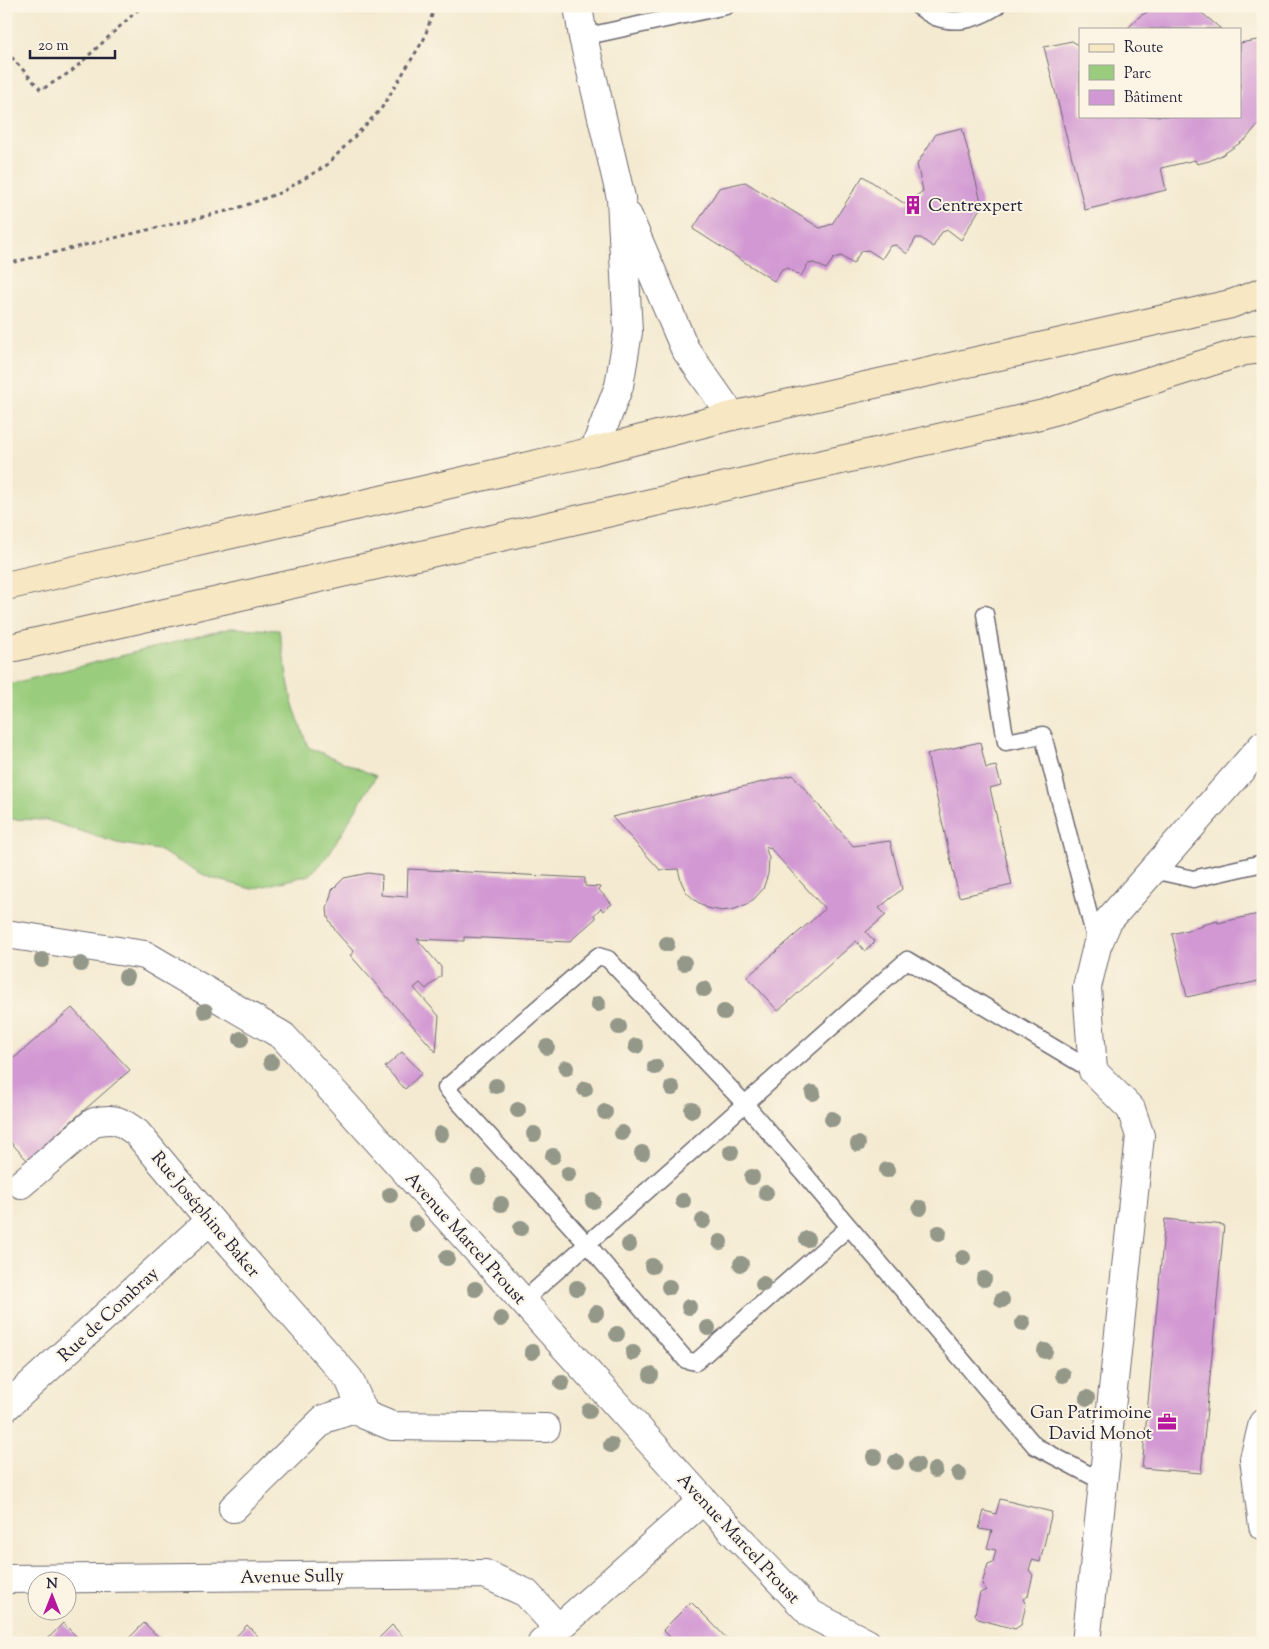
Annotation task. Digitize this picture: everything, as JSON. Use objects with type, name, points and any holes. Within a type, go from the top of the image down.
[{"type":"main road","points":[[6,586],[594,450],[732,416],[1232,304],[1263,292]]},
{"type":"main road","points":[[6,649],[1044,414],[1245,351],[1263,349]]},
{"type":"street","points":[[578,6],[583,37],[620,198],[628,332],[619,386],[594,450]]},
{"type":"street","points":[[620,198],[685,348],[732,416]]},
{"type":"street","points":[[1086,1643],[1140,1136],[1131,1109],[1093,1072],[1087,987],[1097,946],[1108,921],[1263,745]]},
{"type":"street","name":"Avenue Marcel Proust","points":[[6,934],[145,955],[284,1036],[702,1500],[810,1614],[867,1643]]},
{"type":"street","name":"Rue Joséphine Baker","points":[[21,1184],[94,1122],[106,1119],[122,1122],[137,1133],[210,1220],[350,1379],[361,1407]]},
{"type":"street","name":"Rue de Combray","points":[[6,1407],[210,1220]]},
{"type":"street","points":[[233,1508],[324,1420],[361,1407],[366,1415],[392,1426],[546,1428]]},
{"type":"street","points":[[1263,1423],[1254,1459],[1263,1526]]},
{"type":"street","points":[[550,1635],[702,1500]]},
{"type":"street","name":"Avenue Sully","points":[[6,1579],[484,1574],[526,1593],[550,1635]]},
{"type":"lane","points":[[583,37],[726,6]]},
{"type":"lane","points":[[918,6],[935,17],[956,21],[982,16],[997,6]]},
{"type":"lane","points":[[985,614],[1006,742],[1043,735],[1097,946]]},
{"type":"lane","points":[[1153,870],[1192,879],[1263,863]]},
{"type":"lane","points":[[849,1227],[696,1362],[686,1360],[587,1244],[446,1088],[598,956],[608,959],[745,1104],[1035,1446],[1103,1482]]},
{"type":"lane","points":[[523,1301],[907,960],[1093,1072]]},
{"type":"path","points":[[6,51],[41,90],[72,71],[142,6]]},
{"type":"path","points":[[6,264],[235,209],[282,192],[327,165],[382,109],[424,39],[435,6]]},
{"type":"green space","points":[[231,628],[279,630],[292,702],[308,747],[376,776],[329,854],[310,875],[252,889],[208,877],[158,850],[117,843],[47,820],[6,819],[6,685]]},
{"type":"building","points":[[1183,6],[1202,13],[1220,28],[1128,28],[1140,16],[1151,10]]},
{"type":"building","points":[[1263,39],[1263,118],[1246,139],[1209,161],[1197,164],[1195,160],[1161,168],[1166,190],[1085,210],[1044,47],[1072,41],[1079,45],[1079,118],[1242,118],[1242,43]]},
{"type":"building","name":"Centrexpert","points":[[962,128],[982,205],[961,240],[948,230],[942,232],[933,247],[921,238],[916,238],[907,254],[896,245],[890,246],[882,259],[868,250],[861,251],[853,264],[841,256],[834,258],[826,269],[814,263],[808,264],[801,276],[788,268],[782,269],[774,281],[693,229],[719,188],[745,182],[820,228],[832,224],[863,176],[905,204],[923,191],[917,164],[936,134]]},
{"type":"building","points":[[980,742],[986,768],[996,766],[1001,785],[990,788],[1012,885],[959,897],[927,754]]},
{"type":"building","points":[[793,775],[853,846],[890,841],[902,889],[879,908],[886,915],[866,932],[875,942],[865,951],[856,941],[778,1011],[747,977],[825,909],[770,848],[765,846],[769,858],[768,874],[763,889],[754,899],[735,909],[722,911],[707,908],[686,892],[678,869],[660,870],[612,817]]},
{"type":"building","points":[[408,869],[585,878],[585,886],[600,887],[599,890],[612,904],[603,911],[601,908],[594,915],[596,918],[569,942],[464,937],[464,941],[417,939],[441,967],[441,976],[426,989],[420,983],[414,988],[439,1016],[436,1052],[350,955],[354,952],[336,932],[328,918],[327,909],[332,890],[344,878],[368,873],[382,875],[381,895],[407,897]]},
{"type":"building","points":[[1263,913],[1263,980],[1187,997],[1172,934],[1218,921],[1218,923]]},
{"type":"building","points":[[72,1008],[130,1070],[27,1160],[6,1137],[6,1065]]},
{"type":"building","points":[[402,1052],[422,1073],[405,1089],[385,1067]]},
{"type":"building","points":[[1165,1219],[1224,1225],[1201,1473],[1142,1468]]},
{"type":"building","points":[[1000,1499],[1052,1512],[1040,1562],[1032,1560],[1029,1570],[1033,1575],[1028,1596],[1023,1599],[1026,1605],[1021,1625],[1015,1629],[978,1619],[975,1614],[980,1593],[986,1590],[982,1584],[988,1564],[993,1562],[996,1550],[987,1548],[992,1531],[979,1529],[984,1511],[996,1514]]},
{"type":"building","points":[[691,1602],[731,1643],[676,1643],[663,1630]]},
{"type":"building","points":[[63,1623],[83,1643],[44,1643]]},
{"type":"building","points":[[144,1623],[165,1643],[124,1643]]},
{"type":"building","points":[[247,1625],[265,1643],[230,1643]]},
{"type":"building","points":[[392,1625],[409,1643],[374,1643]]},
{"type":"place","name":"Centrexpert","points":[[913,205]]},
{"type":"place","name":"Gan Patrimoine David Monot","points":[[1167,1422]]}]
